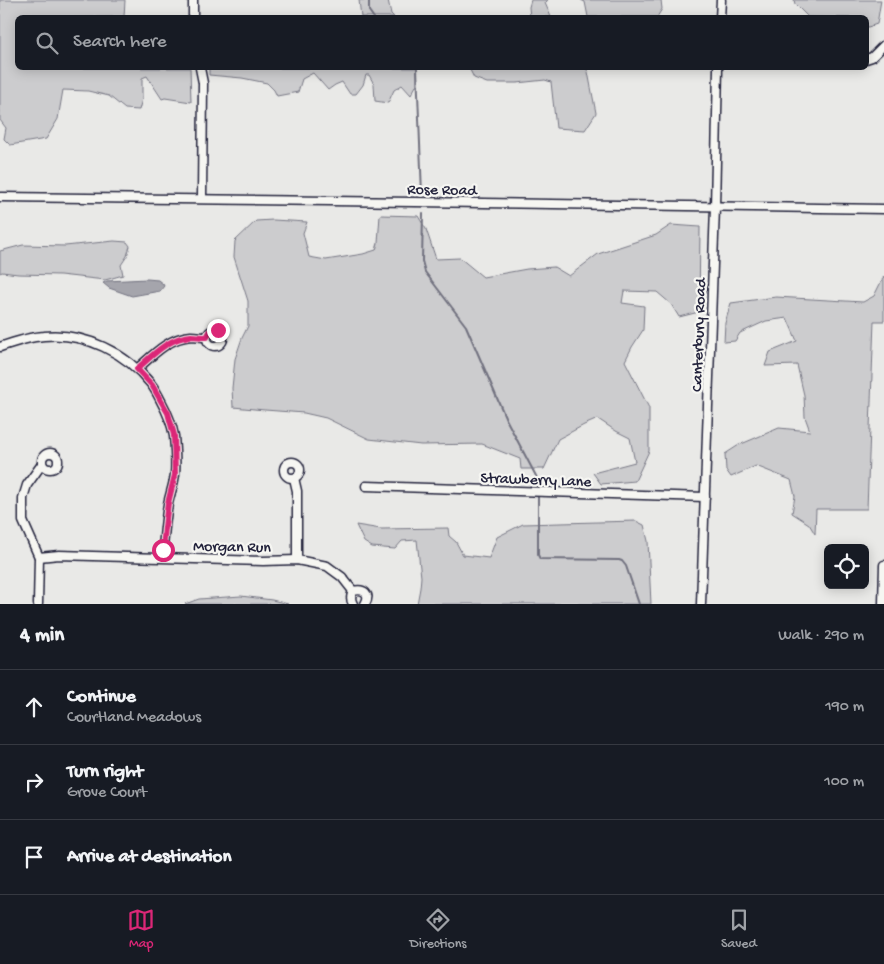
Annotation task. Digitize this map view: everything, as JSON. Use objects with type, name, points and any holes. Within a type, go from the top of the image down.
[{"type":"street","points":[[193,0],[193,15]]},
{"type":"street","points":[[720,15],[721,0]]},
{"type":"street","points":[[869,58],[884,45]]},
{"type":"street","points":[[200,70],[203,83],[202,198]]},
{"type":"street","name":"Canterbury Road","points":[[701,604],[718,70]]},
{"type":"street","name":"Rose Road","points":[[0,197],[202,198],[884,209]]},
{"type":"street","points":[[0,348],[19,340],[44,336],[67,337],[87,341],[119,355],[137,369],[152,385],[168,413],[174,435],[175,475],[168,503],[162,557]]},
{"type":"street","points":[[137,369],[160,347],[189,336],[207,337]]},
{"type":"street","points":[[38,604],[39,557],[23,520],[23,498],[27,485],[42,464]]},
{"type":"street","points":[[294,478],[297,491],[297,560]]},
{"type":"street","name":"Strawberry Lane","points":[[366,486],[705,497]]},
{"type":"street","name":"Morgan Run","points":[[39,557],[59,555],[263,561],[297,560],[327,566],[342,577],[354,591],[365,592],[367,598],[365,604]]},
{"type":"street","points":[[883,604],[884,565]]},
{"type":"street","points":[[353,604],[350,597],[354,591]]},
{"type":"shaded area","points":[[0,0],[125,0],[124,15],[15,15],[15,70],[190,70],[191,102],[162,99],[147,76],[142,78],[142,99],[139,110],[125,109],[109,96],[88,91],[63,90],[58,119],[46,139],[10,145],[4,139],[6,128],[0,120]]},
{"type":"shaded area","points":[[359,0],[388,0],[392,15],[361,15]]},
{"type":"shaded area","points":[[531,0],[548,0],[545,3],[550,15],[530,15]]},
{"type":"shaded area","points":[[581,0],[661,0],[662,9],[658,15],[588,15],[585,2]]},
{"type":"shaded area","points":[[794,0],[881,0],[877,24],[869,26],[869,15],[806,15],[795,4]]},
{"type":"shaded area","points":[[209,70],[417,70],[417,84],[411,95],[402,85],[394,90],[388,103],[375,101],[374,84],[369,75],[366,75],[363,85],[356,94],[350,94],[342,82],[328,90],[313,73],[302,79],[298,92],[277,96],[267,83],[242,78],[209,75]]},
{"type":"shaded area","points":[[470,70],[587,70],[596,113],[585,130],[556,128],[551,82],[545,80],[517,83],[487,83],[474,78]]},
{"type":"shaded area","points":[[380,215],[418,216],[426,229],[436,259],[460,258],[483,277],[527,269],[554,267],[569,276],[598,254],[656,235],[671,225],[700,227],[699,312],[679,317],[671,304],[657,292],[624,291],[622,303],[644,306],[643,330],[625,361],[649,408],[649,451],[635,481],[601,484],[593,473],[635,462],[630,438],[598,419],[558,439],[544,469],[521,469],[520,459],[482,444],[421,445],[369,439],[326,418],[304,413],[233,407],[232,388],[235,359],[248,326],[248,301],[234,257],[235,241],[256,221],[307,222],[303,233],[309,257],[326,260],[363,254],[376,250]]},
{"type":"shaded area","points":[[114,241],[127,242],[130,246],[127,256],[121,265],[123,275],[105,280],[60,275],[0,273],[0,251],[23,245],[65,246]]},
{"type":"shaded area","points":[[884,276],[884,321],[874,321],[867,509],[816,509],[815,534],[809,524],[792,513],[795,496],[791,480],[756,466],[731,477],[726,470],[725,454],[739,445],[779,428],[810,431],[805,417],[804,395],[797,365],[765,366],[770,352],[797,341],[787,318],[766,321],[740,333],[735,341],[724,342],[725,323],[731,303],[776,297],[863,302],[874,296]]},
{"type":"shaded area","points":[[158,280],[164,286],[160,291],[132,296],[109,288],[103,283],[107,281]]},
{"type":"shaded area","points":[[636,521],[644,525],[648,541],[651,604],[417,604],[421,577],[417,540],[402,541],[395,549],[372,547],[364,542],[356,525],[381,529],[448,528],[449,536],[456,542],[463,555],[489,558],[497,537],[523,524]]},
{"type":"shaded area","points":[[241,596],[288,604],[185,604],[199,599]]},
{"type":"waterway","points":[[369,0],[369,11],[372,15]]},
{"type":"waterway","points":[[417,70],[422,194]]},
{"type":"waterway","points":[[423,213],[422,261],[425,272],[466,326],[506,419],[536,476],[539,486]]},
{"type":"waterway","points":[[538,497],[538,555],[540,559],[622,561],[626,566],[639,604]]},
{"type":"route","points":[[163,550],[168,503],[175,475],[174,435],[168,413],[152,385],[137,369],[160,347],[189,336],[207,337],[211,330],[218,330]]}]
